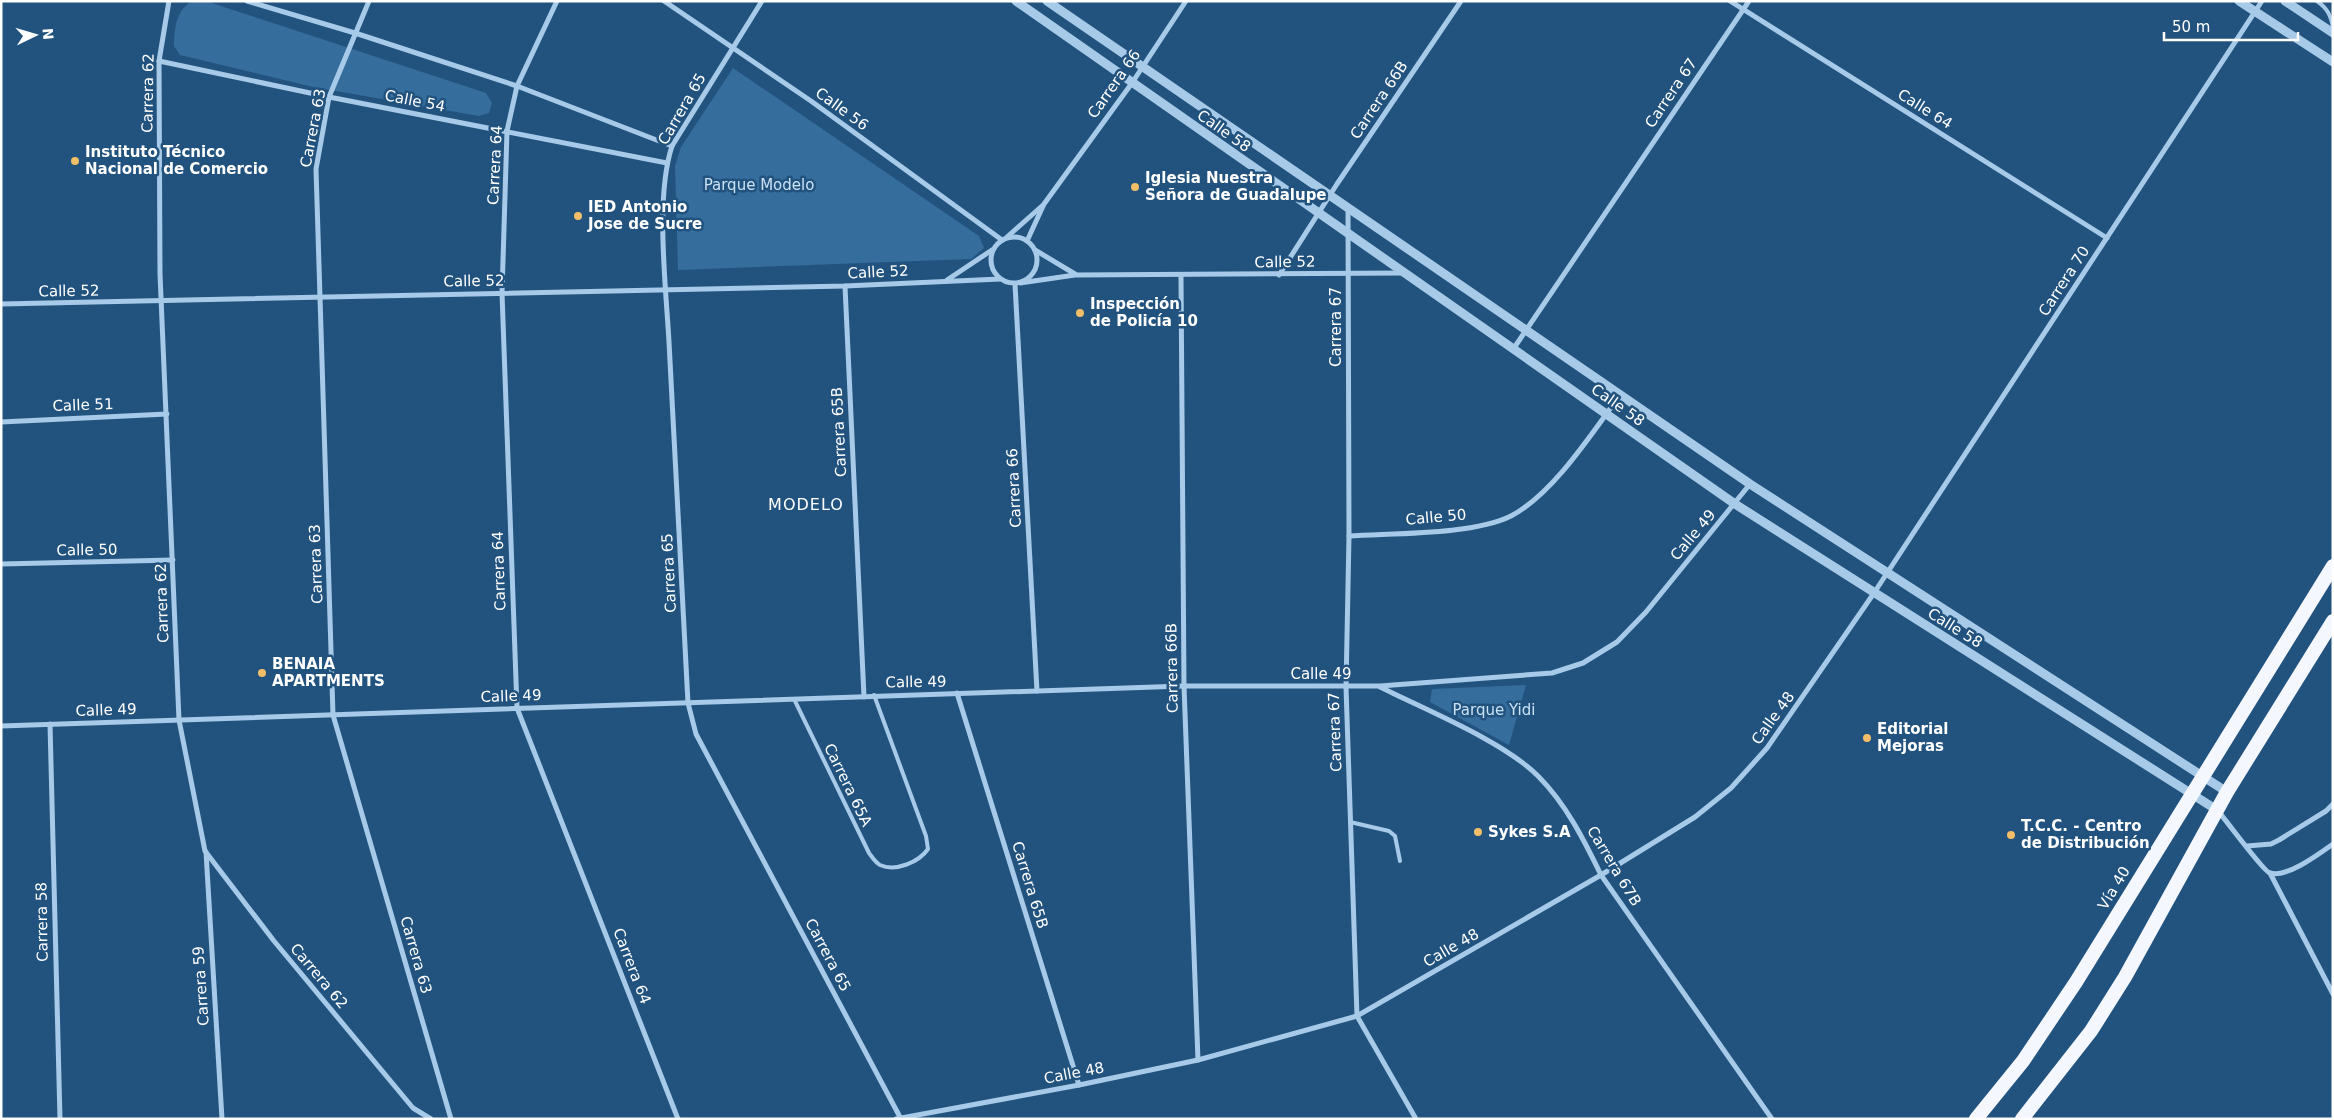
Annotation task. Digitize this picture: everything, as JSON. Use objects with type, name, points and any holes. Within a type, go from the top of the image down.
[{"type":"highway","name":"Vía 40","points":[[1976,1119],[2023,1061],[2076,982],[2333,566]]},
{"type":"highway","points":[[2022,1119],[2091,1032],[2126,977],[2227,792],[2333,621]]},
{"type":"street","name":"Carrera 62","points":[[169,1],[160,62],[162,302],[179,720],[206,851],[274,940],[412,1108],[431,1119]]},
{"type":"street","points":[[247,1],[355,33],[517,86],[672,146]]},
{"type":"street","name":"Carrera 63","points":[[369,1],[329,98],[316,169],[333,715],[451,1119]]},
{"type":"street","name":"Carrera 64","points":[[557,1],[517,86],[507,131],[502,293],[517,708],[678,1119]]},
{"type":"street","name":"Calle 56","points":[[664,1],[811,102],[1004,239]]},
{"type":"street","name":"Carrera 65","points":[[762,1],[672,146],[667,163],[664,218],[666,288],[688,703],[696,734],[899,1118]]},
{"type":"street","name":"Calle 58","points":[[1016,1],[1318,214],[1514,348],[1736,504],[2217,810]]},
{"type":"street","name":"Calle 58","points":[[1047,1],[1750,484],[2227,792]]},
{"type":"street","name":"Carrera 66","points":[[1027,242],[1044,204],[1132,83],[1186,1]]},
{"type":"street","name":"Carrera 66B","points":[[1318,214],[1461,1]]},
{"type":"street","name":"Calle 64","points":[[1730,1],[2107,238]]},
{"type":"street","name":"Carrera 67","points":[[1514,348],[1749,1]]},
{"type":"street","points":[[2239,1],[2333,62]]},
{"type":"street","name":"Carrera 70","points":[[1887,574],[2262,1]]},
{"type":"street","points":[[2285,1],[2333,33]]},
{"type":"street","name":"Calle 54","points":[[160,62],[329,98],[667,163]]},
{"type":"street","name":"Carrera 66","points":[[1004,239],[1044,204]]},
{"type":"street","name":"Carrera 67","points":[[1348,208],[1349,536],[1346,687],[1357,1016],[1416,1119]]},
{"type":"street","points":[[1279,275],[1318,214]]},
{"type":"street","points":[[947,281],[993,249],[1004,239],[1021,238],[1034,249],[1075,275]]},
{"type":"street","points":[[993,249],[990,260],[992,268],[1000,280]]},
{"type":"street","points":[[1017,284],[1026,280],[1035,270],[1037,263],[1034,249]]},
{"type":"street","name":"Calle 52","points":[[1,304],[162,302],[666,288],[845,286],[947,281],[1000,280],[1017,284],[1075,275],[1181,276],[1405,273]]},
{"type":"street","name":"Carrera 66B","points":[[1181,276],[1184,686],[1198,1060]]},
{"type":"street","name":"Carrera 66","points":[[1017,284],[1037,691]]},
{"type":"street","name":"Carrera 65B","points":[[845,286],[864,697]]},
{"type":"street","name":"Calle 50","points":[[1349,536],[1467,529],[1510,516],[1546,490],[1620,395]]},
{"type":"street","name":"Calle 51","points":[[1,422],[167,414]]},
{"type":"street","name":"Calle 49","points":[[1,726],[1184,686],[1380,686],[1552,673],[1583,663],[1617,642],[1646,612],[1736,504],[1750,484]]},
{"type":"street","name":"Calle 50","points":[[1,564],[173,560]]},
{"type":"street","name":"Calle 48","points":[[899,1118],[1080,1085],[1198,1060],[1357,1016],[1601,875],[1695,817],[1731,788],[1768,748],[1887,574]]},
{"type":"street","name":"Carrera 67B","points":[[1380,686],[1488,741],[1527,766],[1548,788],[1582,835],[1601,875],[1772,1119]]},
{"type":"street","name":"Carrera 65B","points":[[957,694],[1080,1085]]},
{"type":"street","name":"Carrera 58","points":[[50,724],[60,1119]]},
{"type":"street","points":[[2247,846],[2271,844],[2326,811],[2333,804]]},
{"type":"street","points":[[2217,810],[2247,846],[2262,868],[2270,873],[2333,994]]},
{"type":"street","points":[[2270,873],[2284,873],[2310,860],[2333,844]]},
{"type":"street","name":"Carrera 59","points":[[206,851],[222,1119]]},
{"type":"lane","points":[[2317,1],[2325,7],[2331,16],[2333,28]]},
{"type":"lane","name":"Carrera 65A","points":[[794,699],[869,853],[879,865],[894,868],[921,858],[928,849],[926,836],[874,695]]},
{"type":"lane","points":[[1350,822],[1389,831],[1394,836],[1400,861]]},
{"type":"green space","points":[[193,1],[206,1],[486,93],[492,103],[489,113],[479,116],[313,87],[180,55],[174,46],[177,20],[183,9]]},
{"type":"green space","name":"Parque Modelo","points":[[733,68],[979,236],[984,248],[971,259],[678,270],[675,166],[681,147]]},
{"type":"green space","name":"Parque Yidi","points":[[1526,685],[1509,745],[1430,702],[1432,689]]},
{"type":"place","name":"Instituto Técnico Nacional de Comercio","points":[[75,161]]},
{"type":"place","name":"Iglesia Nuestra Señora de Guadalupe","points":[[1135,187]]},
{"type":"place","name":"IED Antonio Jose de Sucre","points":[[578,216]]},
{"type":"place","name":"Inspección de Policía 10","points":[[1080,313]]},
{"type":"place","name":"BENAIA APARTMENTS","points":[[262,673]]},
{"type":"place","name":"Editorial Mejoras","points":[[1867,738]]},
{"type":"place","name":"Sykes S.A","points":[[1478,832]]},
{"type":"place","name":"T.C.C. - Centro de Distribución","points":[[2011,835]]},
{"type":"district","name":"MODELO","points":[[806,504]]}]
